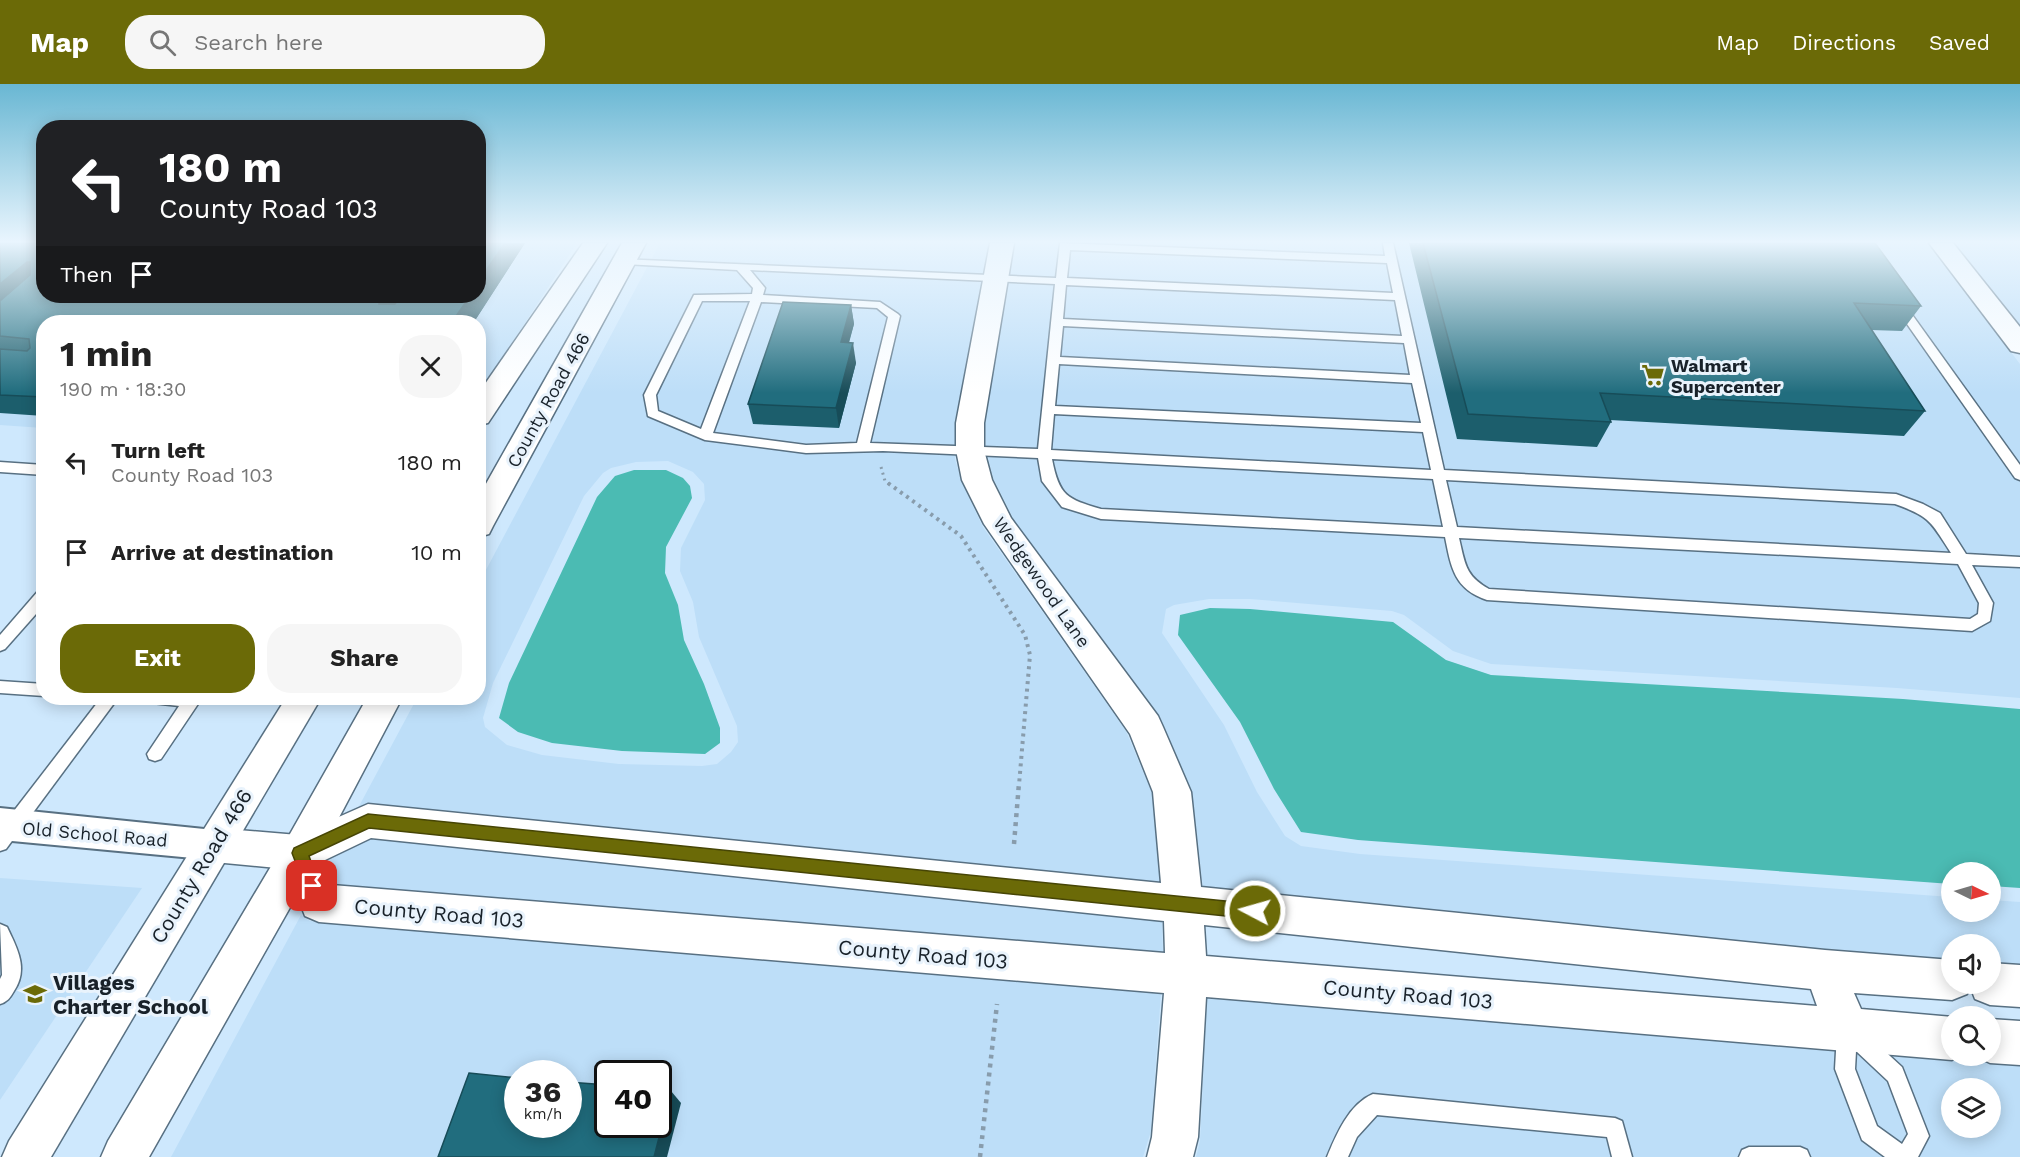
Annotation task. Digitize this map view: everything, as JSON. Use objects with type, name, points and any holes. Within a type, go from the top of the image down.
[{"type":"street","points":[[486,404],[561,293]]},
{"type":"street","name":"County Road 466","points":[[486,511],[606,293]]},
{"type":"street","name":"Wedgewood Lane","points":[[993,293],[970,423],[970,450],[977,480],[999,524],[1145,727],[1172,792],[1183,904],[1186,976]]},
{"type":"street","points":[[1980,293],[2020,345]]},
{"type":"street","name":"County Road 466","points":[[25,1157],[300,705]]},
{"type":"street","points":[[124,1157],[300,853],[381,705]]},
{"type":"street","points":[[214,845],[300,853],[368,821],[1825,970],[1941,979]]},
{"type":"street","name":"Old School Road","points":[[3,830],[214,845]]},
{"type":"street","name":"County Road 103","points":[[300,853],[319,903],[1941,1037]]},
{"type":"street","points":[[1825,970],[1847,1030]]},
{"type":"street","points":[[1170,1157],[1175,1137],[1186,976]]},
{"type":"street","points":[[2001,985],[2020,986]]},
{"type":"street","points":[[2001,1042],[2020,1043]]},
{"type":"lane","points":[[705,436],[758,293]]},
{"type":"lane","points":[[1060,293],[1044,454],[1049,481],[1067,504],[1101,514],[2020,562]]},
{"type":"lane","points":[[1317,293],[1400,297]]},
{"type":"lane","points":[[863,447],[894,316],[880,306],[757,298],[698,297],[650,395],[652,413],[705,436],[806,448],[970,450],[1439,475],[1896,499],[1918,507],[1935,518],[1962,559],[1986,603],[1985,617],[1972,625],[1487,594],[1470,585],[1459,570],[1452,532],[1439,475],[1429,428],[1409,340],[1399,293]]},
{"type":"lane","points":[[1891,293],[2020,475]]},
{"type":"lane","points":[[1057,322],[1409,340]]},
{"type":"lane","points":[[1053,360],[1418,379]]},
{"type":"lane","points":[[1048,410],[1429,428]]},
{"type":"lane","points":[[0,467],[36,469]]},
{"type":"lane","points":[[0,645],[36,609]]},
{"type":"lane","points":[[0,687],[36,689]]},
{"type":"lane","points":[[3,830],[104,705]]},
{"type":"lane","points":[[155,754],[189,705]]},
{"type":"lane","points":[[0,933],[11,955],[12,978],[0,995]]},
{"type":"lane","points":[[1847,1030],[1845,1069],[1869,1133],[1902,1157]]},
{"type":"lane","points":[[1847,1030],[1895,1074],[1918,1136],[1906,1157]]},
{"type":"lane","points":[[1337,1157],[1350,1130],[1373,1104],[1615,1128],[1622,1157]]},
{"type":"lane","points":[[1749,1157],[1800,1157]]},
{"type":"path","points":[[863,447],[880,464],[885,481],[961,536],[1025,635],[1030,655],[1014,844]]},
{"type":"path","points":[[980,1157],[997,1004]]},
{"type":"shaded area","points":[[0,293],[36,293],[36,303],[486,303],[486,293],[545,293],[486,383],[486,315],[36,315],[36,428],[0,425]]},
{"type":"shaded area","points":[[633,293],[979,293],[955,422],[955,459],[962,483],[983,527],[1126,731],[1152,793],[1160,884],[357,810],[413,705],[486,705],[486,570]],"holes":[[[668,461],[693,472],[704,484],[705,500],[681,548],[680,571],[693,602],[699,637],[737,726],[738,742],[731,752],[717,764],[702,766],[619,764],[542,755],[507,745],[485,727],[483,718],[493,683],[584,496],[603,473],[611,468],[636,462]]]},
{"type":"shaded area","points":[[1007,293],[1966,293],[2020,364],[2020,698],[1897,688],[1491,664],[1453,651],[1404,615],[1392,611],[1250,599],[1209,599],[1174,605],[1166,609],[1162,633],[1224,725],[1257,792],[1285,836],[1301,846],[1360,854],[1941,896],[1941,922],[2001,922],[2001,901],[2020,902],[2020,967],[2001,966],[2001,934],[1941,934],[1941,961],[1817,951],[1203,888],[1192,792],[1163,724],[1014,520],[993,478],[986,449],[985,423]]},
{"type":"shaded area","points":[[1993,293],[2020,293],[2020,327]]},
{"type":"shaded area","points":[[634,470],[666,470],[683,478],[690,486],[692,498],[666,547],[665,573],[678,605],[684,640],[704,684],[720,728],[720,743],[705,754],[622,751],[552,743],[518,732],[499,718],[509,683],[597,497],[615,476]]},
{"type":"shaded area","points":[[1210,608],[1250,609],[1393,622],[1446,660],[1491,675],[1903,699],[2020,709],[2020,888],[2001,887],[2001,862],[1941,862],[1941,883],[1358,840],[1301,832],[1274,789],[1240,722],[1178,635],[1180,615]]},
{"type":"shaded area","points":[[367,838],[1162,920],[1163,955],[337,886],[328,863],[333,854]]},
{"type":"shaded area","name":"Villages Charter School","points":[[0,878],[142,888],[0,1100]]},
{"type":"shaded area","points":[[301,915],[310,921],[1161,993],[1151,1131],[1143,1157],[171,1157]]},
{"type":"shaded area","points":[[1207,997],[1941,1057],[1941,1066],[2001,1066],[2001,1061],[2020,1063],[2020,1157],[1196,1157],[1200,1141]]},
{"type":"building","points":[[9,293],[36,293],[36,303],[465,303],[457,315],[36,315],[36,397],[0,395],[0,349],[27,351],[30,348],[29,339],[0,336],[0,301]]},
{"type":"building","points":[[1436,293],[1912,293],[1921,306],[1854,303],[1925,411],[1600,393],[1611,422],[1468,414]]},
{"type":"building","points":[[783,302],[851,305],[841,342],[853,343],[836,408],[748,404]]},
{"type":"building","points":[[469,1073],[504,1077],[504,1138],[582,1138],[582,1083],[594,1084],[594,1138],[659,1138],[654,1157],[438,1157]]},
{"type":"place","name":"Walmart Supercenter","points":[[1653,375]]},
{"type":"place","name":"Villages Charter School","points":[[35,994]]},
{"type":"route","points":[[312,886],[300,853],[368,821],[1255,911]]}]
